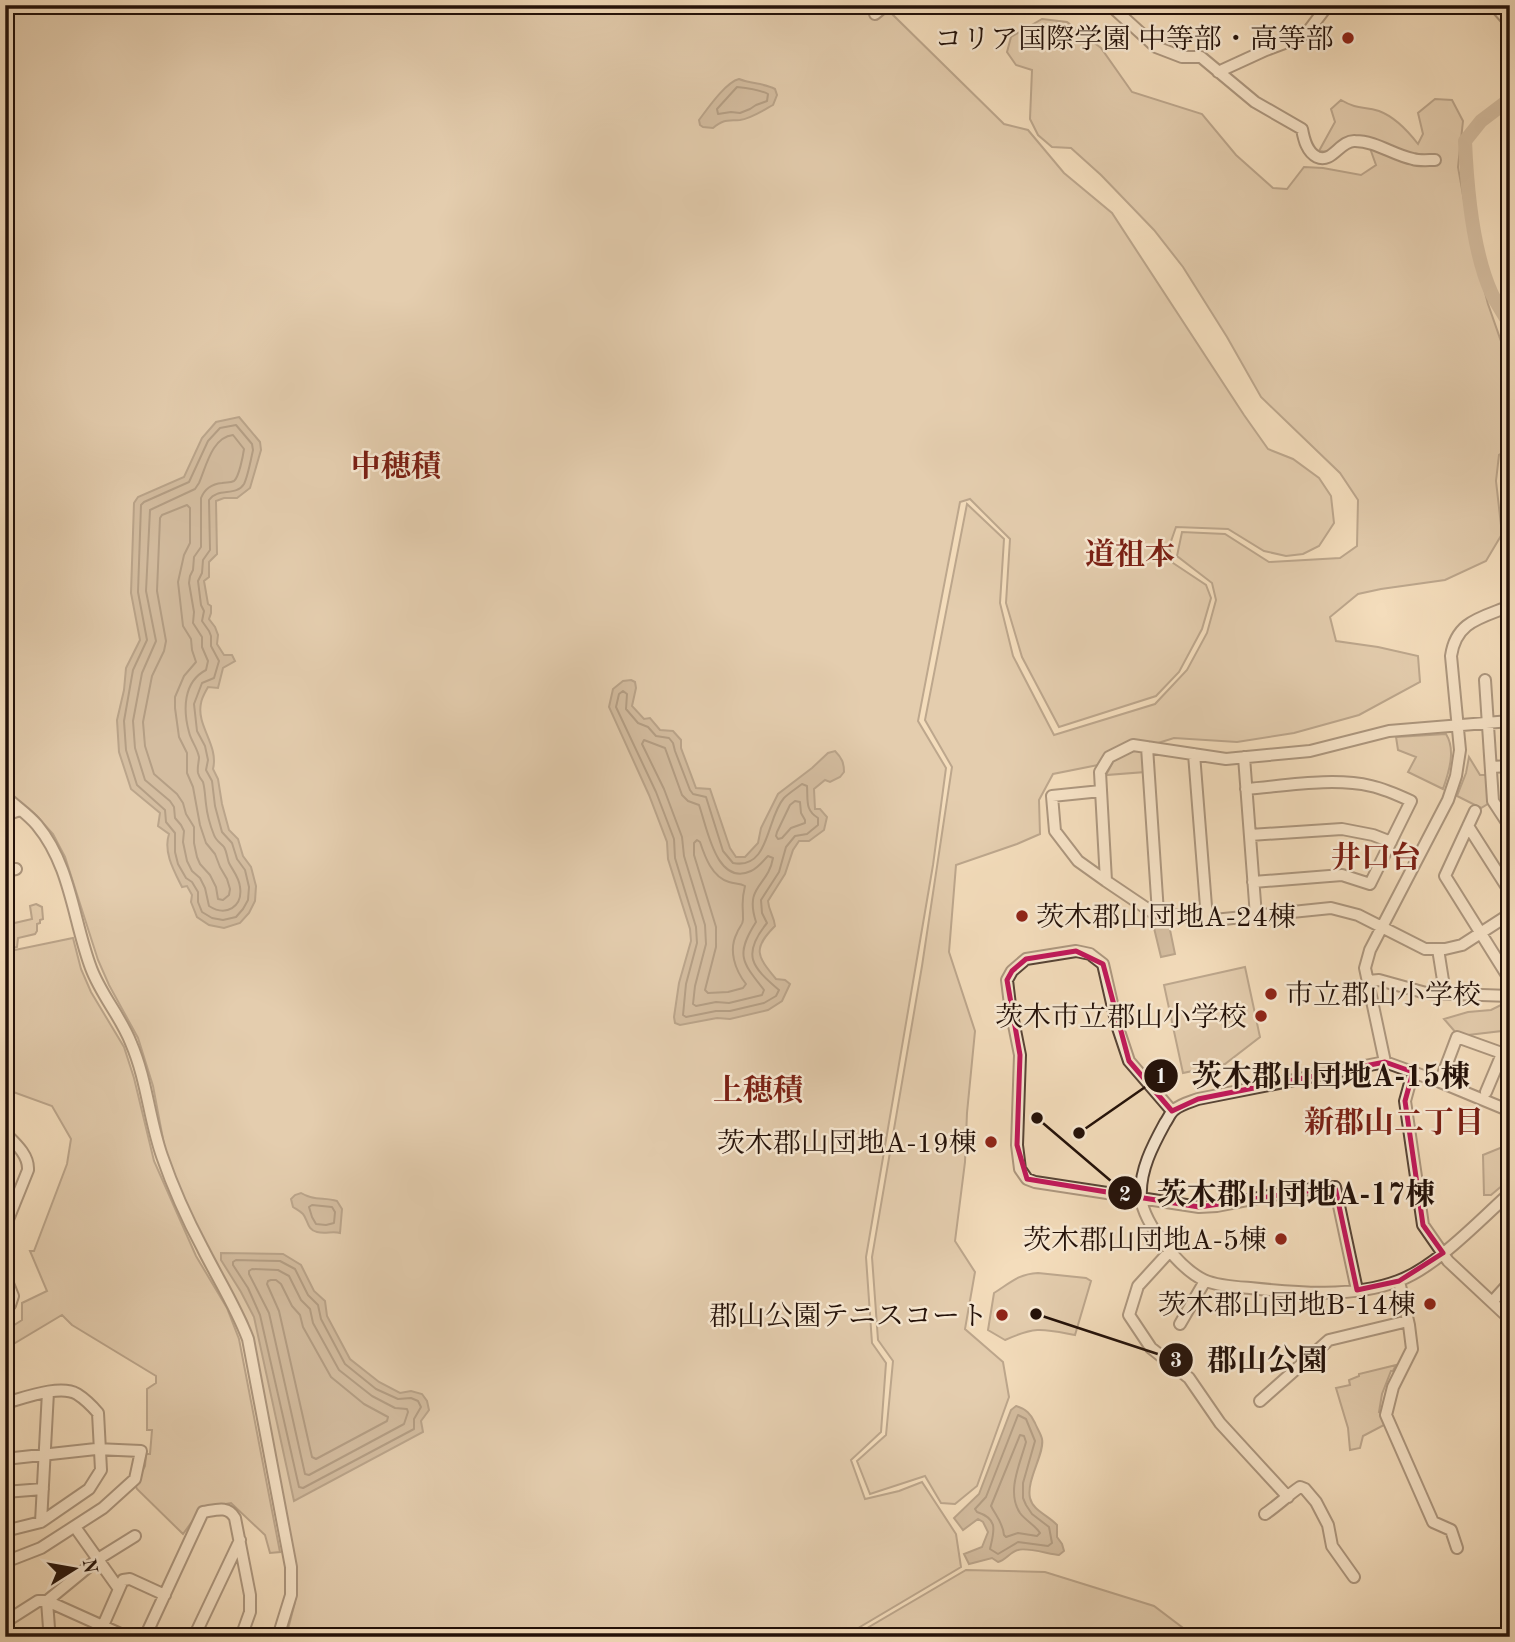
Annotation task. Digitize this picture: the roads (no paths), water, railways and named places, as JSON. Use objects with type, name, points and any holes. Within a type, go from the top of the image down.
[{"type":"street","points":[[875,14],[886,5]]},
{"type":"street","points":[[1110,5],[1156,47],[1182,57],[1201,57],[1255,102],[1303,129],[1305,144],[1314,156],[1321,159],[1329,157],[1345,143],[1353,140],[1374,144],[1413,159],[1435,160]]},
{"type":"street","points":[[1218,72],[1298,38],[1309,30],[1328,5]]},
{"type":"street","points":[[1494,5],[1510,23]]},
{"type":"street","points":[[1385,1062],[1365,968],[1370,950],[1448,800],[1457,776],[1460,750],[1451,656],[1453,643],[1466,624],[1510,606]]},
{"type":"street","points":[[1485,680],[1493,801],[1510,827]]},
{"type":"street","points":[[1106,881],[1100,772],[1109,758],[1133,746],[1226,758],[1244,757],[1310,751],[1389,731],[1510,722]]},
{"type":"street","points":[[1147,747],[1158,913]]},
{"type":"street","points":[[1194,754],[1207,919]]},
{"type":"street","points":[[1244,757],[1256,916]]},
{"type":"street","points":[[1491,767],[1510,766]]},
{"type":"street","points":[[1246,789],[1342,782],[1370,785],[1411,801],[1370,884],[1342,875],[1253,882]]},
{"type":"street","points":[[1101,790],[1052,796],[1055,831],[1078,861],[1152,912],[1214,920],[1331,908],[1357,915],[1426,949],[1462,945],[1510,914]]},
{"type":"street","points":[[5,796],[36,824],[51,845],[62,868],[90,967],[131,1041],[162,1157],[190,1222],[241,1320],[247,1339],[291,1567],[289,1600],[278,1637]]},
{"type":"street","points":[[5,815],[20,810]]},
{"type":"street","points":[[1475,811],[1445,876],[1510,980]]},
{"type":"street","points":[[1468,826],[1510,892]]},
{"type":"street","points":[[1250,835],[1342,829],[1373,835],[1391,842]]},
{"type":"street","points":[[1438,949],[1445,993]]},
{"type":"street","points":[[1172,1111],[1129,1061],[1117,1025],[1103,964],[1090,954],[1076,951],[1026,959],[1012,971],[1007,980],[1020,1055],[1017,1145],[1020,1169],[1027,1179],[1199,1207],[1299,1190],[1335,1187],[1357,1290]]},
{"type":"street","points":[[1368,982],[1378,980],[1426,993],[1510,996]]},
{"type":"street","points":[[1440,1082],[1457,1037],[1506,1055],[1486,1092]]},
{"type":"street","points":[[1510,1111],[1385,1062],[1198,1099],[1172,1111],[1152,1146],[1144,1171],[1141,1198],[1146,1217],[1170,1251],[1187,1269],[1205,1280],[1235,1287],[1333,1293],[1399,1281],[1434,1261],[1510,1194]]},
{"type":"street","points":[[1413,1072],[1405,1101],[1423,1225],[1448,1261],[1510,1319]]},
{"type":"street","points":[[5,1227],[8,1211],[29,1164],[24,1154],[6,1135]]},
{"type":"street","points":[[1170,1251],[1138,1286],[1129,1315],[1151,1348],[1189,1378],[1220,1423],[1288,1497]]},
{"type":"street","points":[[5,1276],[13,1296],[5,1308]]},
{"type":"street","points":[[1180,1324],[1205,1280]]},
{"type":"street","points":[[1399,1281],[1412,1349],[1393,1388],[1387,1415],[1433,1522],[1451,1530],[1457,1548]]},
{"type":"street","points":[[1493,1301],[1510,1282]]},
{"type":"street","points":[[1261,1401],[1329,1340],[1408,1321]]},
{"type":"street","points":[[5,1403],[48,1392],[64,1390],[75,1393],[98,1413],[101,1449],[101,1470],[89,1489],[41,1522],[5,1531]]},
{"type":"street","points":[[41,1522],[48,1392]]},
{"type":"street","points":[[5,1459],[96,1448],[141,1451],[135,1479],[103,1508],[41,1548],[5,1562]]},
{"type":"street","points":[[1265,1514],[1300,1487],[1305,1489],[1316,1502],[1328,1525],[1332,1546],[1354,1577]]},
{"type":"street","points":[[5,1492],[43,1489]]},
{"type":"street","points":[[145,1637],[203,1512],[222,1509],[229,1510],[235,1518],[251,1604],[241,1637]]},
{"type":"street","points":[[75,1527],[119,1589]]},
{"type":"street","points":[[47,1601],[98,1559],[135,1536]]},
{"type":"street","points":[[194,1637],[240,1540]]},
{"type":"street","points":[[98,1637],[123,1580],[130,1579],[165,1595]]},
{"type":"street","points":[[5,1622],[38,1601],[47,1601],[127,1637]]},
{"type":"street","points":[[47,1601],[48,1637]]},
{"type":"water","points":[[739,79],[775,89],[777,95],[773,105],[748,118],[723,122],[713,128],[700,125],[699,120],[718,96]]},
{"type":"water","points":[[239,417],[260,442],[261,450],[250,488],[237,498],[216,501],[217,554],[209,562],[209,577],[204,581],[208,604],[211,606],[209,619],[218,635],[217,644],[224,655],[232,655],[235,661],[223,668],[218,688],[208,687],[200,711],[213,752],[213,769],[218,779],[229,830],[238,839],[243,856],[251,867],[256,886],[255,901],[249,913],[240,923],[224,928],[209,925],[197,917],[191,902],[192,895],[187,886],[182,887],[170,861],[167,848],[169,834],[158,826],[160,813],[131,789],[119,752],[117,720],[126,668],[140,640],[131,593],[134,503],[138,497],[184,477],[202,438],[216,422]]},
{"type":"water","points":[[623,681],[635,682],[636,688],[632,706],[644,719],[650,718],[660,730],[673,731],[681,740],[681,748],[696,788],[710,789],[730,848],[736,857],[745,857],[758,843],[761,828],[778,794],[828,753],[835,751],[842,761],[844,772],[840,777],[830,782],[825,780],[814,789],[815,809],[820,809],[827,817],[824,830],[809,841],[799,841],[785,874],[768,901],[775,926],[760,947],[761,958],[776,979],[790,984],[782,1001],[768,1010],[730,1019],[717,1018],[680,1025],[675,1023],[679,983],[691,941],[690,929],[668,859],[667,842],[609,707],[613,689]]},
{"type":"water","points":[[1169,925],[1175,954],[1161,957],[1154,928]]},
{"type":"water","points":[[301,1193],[337,1201],[342,1209],[340,1233],[320,1233],[309,1227],[303,1214],[293,1207],[291,1199]]},
{"type":"water","points":[[221,1253],[283,1254],[301,1265],[314,1291],[325,1301],[327,1316],[350,1359],[379,1382],[400,1393],[411,1391],[422,1394],[429,1410],[421,1421],[423,1432],[294,1501],[254,1317],[221,1260]]},
{"type":"water","points":[[1016,1406],[1030,1414],[1042,1439],[1041,1452],[1029,1491],[1030,1498],[1037,1510],[1057,1525],[1057,1537],[1064,1551],[1059,1555],[1022,1549],[998,1562],[992,1558],[969,1564],[964,1554],[982,1547],[988,1532],[983,1522],[978,1519],[963,1530],[954,1518],[979,1494],[1011,1410]]},
{"type":"waterway","points":[[1510,99],[1481,121],[1465,141],[1469,198],[1479,257],[1491,292],[1510,325]]},
{"type":"place","name":"コリア国際学園 中等部・高等部","points":[[1348,38]]},
{"type":"place","name":"茨木郡山団地A-24棟","points":[[1022,916]]},
{"type":"place","name":"市立郡山小学校","points":[[1271,994]]},
{"type":"place","name":"茨木市立郡山小学校","points":[[1261,1016]]},
{"type":"place","name":"茨木郡山団地A-17棟","points":[[1037,1118]]},
{"type":"place","name":"茨木郡山団地A-15棟","points":[[1079,1133]]},
{"type":"place","name":"茨木郡山団地A-19棟","points":[[991,1142]]},
{"type":"place","name":"茨木郡山団地A-5棟","points":[[1281,1239]]},
{"type":"place","name":"茨木郡山団地B-14棟","points":[[1430,1304]]},
{"type":"place","name":"郡山公園","points":[[1036,1314]]},
{"type":"place","name":"郡山公園テニスコート","points":[[1002,1315]]},
{"type":"district","name":"中穂積","points":[[396,466]]},
{"type":"district","name":"道祖本","points":[[1130,554]]},
{"type":"district","name":"井口台","points":[[1376,857]]},
{"type":"district","name":"上穂積","points":[[758,1090]]},
{"type":"district","name":"新郡山二丁目","points":[[1394,1122]]}]
